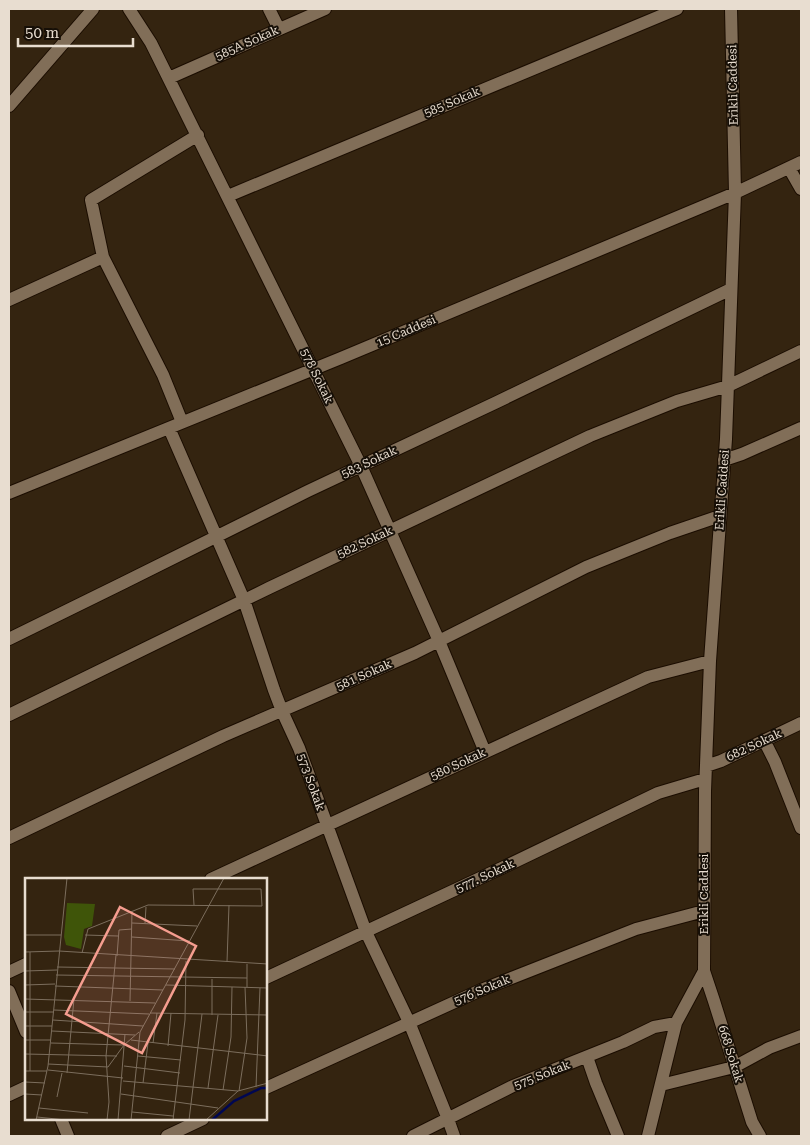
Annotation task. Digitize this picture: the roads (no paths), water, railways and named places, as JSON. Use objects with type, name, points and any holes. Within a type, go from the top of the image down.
[{"type":"street","points":[[9,106],[93,9]]},
{"type":"street","name":"578 Sokak","points":[[129,9],[151,42],[361,466],[439,641],[484,752]]},
{"type":"street","points":[[269,9],[279,29]]},
{"type":"street","name":"585A Sokak","points":[[169,78],[325,9]]},
{"type":"street","name":"585 Sokak","points":[[228,196],[677,9]]},
{"type":"street","name":"Erikli Caddesi","points":[[704,970],[706,772],[710,661],[728,386],[735,193],[731,9]]},
{"type":"street","points":[[182,422],[163,375],[102,257],[91,200],[198,135]]},
{"type":"street","points":[[795,165],[801,189]]},
{"type":"street","name":"15 Caddesi","points":[[9,493],[735,193],[795,165]]},
{"type":"street","points":[[9,300],[102,257]]},
{"type":"street","name":"583 Sokak","points":[[9,639],[308,490],[497,402],[731,289]]},
{"type":"street","name":"582 Sokak","points":[[9,715],[244,600],[590,436],[678,401],[728,386],[801,351]]},
{"type":"street","name":"573 Sokak","points":[[168,428],[244,600],[282,711],[299,748],[366,932],[409,1022],[454,1136]]},
{"type":"street","points":[[724,460],[801,428]]},
{"type":"street","name":"581 Sokak","points":[[9,838],[223,736],[415,653],[586,566],[670,533],[720,516]]},
{"type":"street","name":"580 Sokak","points":[[212,878],[648,677],[710,661]]},
{"type":"street","name":"682 Sokak","points":[[706,772],[721,761],[801,723]]},
{"type":"street","points":[[764,740],[775,762],[801,828]]},
{"type":"street","name":"577. Sokak","points":[[268,977],[706,772]]},
{"type":"street","name":"576 Sokak","points":[[268,1087],[481,990],[636,929],[704,911]]},
{"type":"street","points":[[9,972],[25,964]]},
{"type":"street","points":[[648,1136],[676,1023],[704,970]]},
{"type":"street","name":"668 Sokak","points":[[704,970],[752,1122],[760,1136]]},
{"type":"street","points":[[9,991],[25,1030]]},
{"type":"street","name":"575 Sokak","points":[[413,1136],[513,1086],[623,1042],[654,1027],[676,1023]]},
{"type":"street","points":[[661,1085],[734,1067],[768,1048],[801,1036]]},
{"type":"street","points":[[587,1057],[618,1136]]},
{"type":"street","points":[[9,1095],[25,1087]]},
{"type":"street","points":[[61,1120],[68,1136]]},
{"type":"street","points":[[167,1136],[201,1120]]}]
